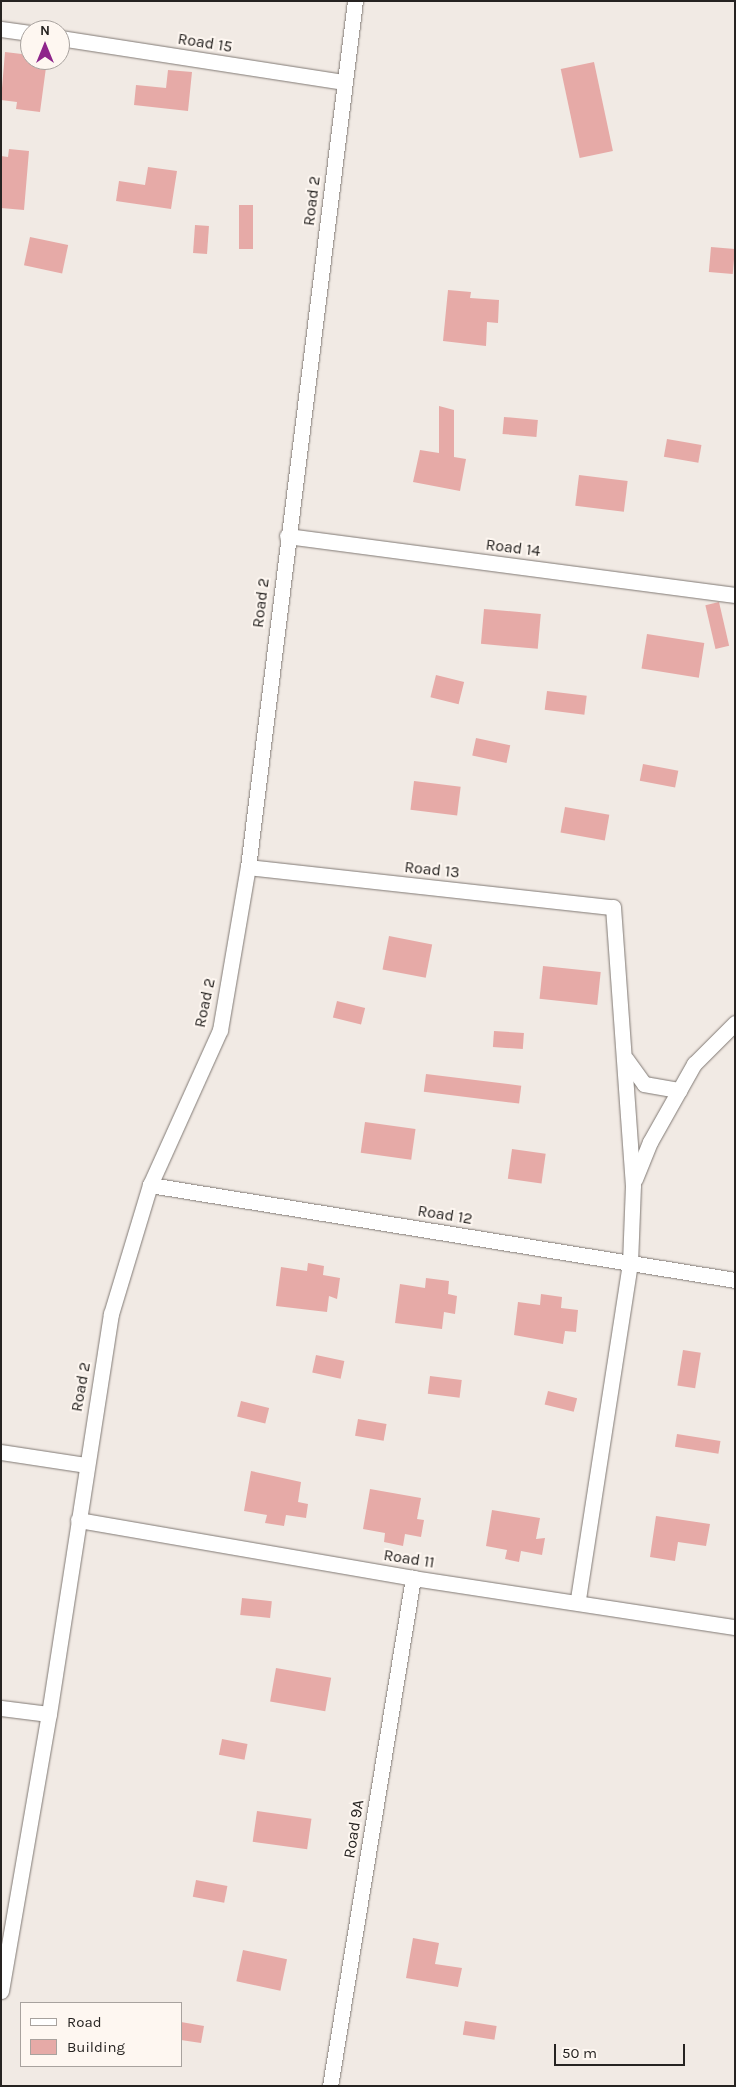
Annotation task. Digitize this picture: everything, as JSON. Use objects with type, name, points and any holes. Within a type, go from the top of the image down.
[{"type":"street","name":"Road 2","points":[[1,1991],[49,1714],[86,1465],[111,1314],[150,1185],[220,1030],[248,867],[287,536],[355,1]]},
{"type":"street","points":[[1,29],[20,32]]},
{"type":"street","name":"Road 15","points":[[70,40],[345,82]]},
{"type":"street","name":"Road 14","points":[[287,536],[735,595]]},
{"type":"street","name":"Road 13","points":[[248,867],[613,907],[626,1059]]},
{"type":"street","points":[[633,1185],[650,1142],[694,1064],[735,1023]]},
{"type":"street","points":[[626,1059],[644,1084],[679,1090]]},
{"type":"street","points":[[578,1600],[630,1263],[633,1185],[626,1059]]},
{"type":"street","name":"Road 12","points":[[150,1185],[735,1280]]},
{"type":"street","points":[[1,1452],[86,1465]]},
{"type":"street","name":"Road 11","points":[[78,1520],[413,1578],[578,1600],[735,1627]]},
{"type":"street","name":"Road 9A","points":[[330,2086],[413,1578]]},
{"type":"street","points":[[1,1708],[49,1714]]},
{"type":"building","points":[[5,52],[20,54],[20,70],[46,70],[40,112],[16,109],[17,102],[1,100]]},
{"type":"building","points":[[594,62],[613,151],[580,158],[561,69]]},
{"type":"building","points":[[168,70],[192,72],[188,111],[134,105],[136,85],[166,88]]},
{"type":"building","points":[[9,149],[29,151],[24,210],[1,208],[1,156],[8,157]]},
{"type":"building","points":[[148,167],[177,171],[171,209],[116,201],[119,181],[145,185]]},
{"type":"building","points":[[239,205],[253,205],[253,249],[239,249]]},
{"type":"building","points":[[195,225],[209,226],[207,254],[193,253]]},
{"type":"building","points":[[30,237],[68,245],[62,273],[24,265]]},
{"type":"building","points":[[711,247],[735,249],[733,274],[709,272]]},
{"type":"building","points":[[448,290],[471,292],[470,298],[499,300],[498,323],[487,322],[486,346],[443,341]]},
{"type":"building","points":[[439,406],[454,410],[454,457],[466,459],[460,491],[413,482],[420,450],[439,453]]},
{"type":"building","points":[[504,417],[538,420],[536,437],[503,434]]},
{"type":"building","points":[[667,439],[701,445],[698,463],[664,457]]},
{"type":"building","points":[[579,475],[628,481],[624,512],[575,506]]},
{"type":"building","points":[[719,602],[729,646],[715,649],[705,605]]},
{"type":"building","points":[[484,609],[541,614],[538,649],[481,644]]},
{"type":"building","points":[[647,634],[704,643],[699,678],[642,669]]},
{"type":"building","points":[[436,675],[464,682],[459,704],[430,697]]},
{"type":"building","points":[[547,691],[587,696],[584,715],[545,710]]},
{"type":"building","points":[[476,738],[510,745],[506,763],[472,756]]},
{"type":"building","points":[[643,764],[678,771],[675,788],[640,781]]},
{"type":"building","points":[[414,781],[461,787],[457,816],[410,810]]},
{"type":"building","points":[[565,807],[609,815],[605,840],[560,833]]},
{"type":"building","points":[[389,936],[432,944],[426,978],[383,969]]},
{"type":"building","points":[[543,966],[601,972],[597,1005],[540,999]]},
{"type":"building","points":[[337,1001],[365,1008],[361,1025],[333,1017]]},
{"type":"building","points":[[494,1031],[524,1033],[523,1049],[493,1047]]},
{"type":"building","points":[[426,1074],[521,1086],[519,1104],[424,1092]]},
{"type":"building","points":[[365,1122],[416,1129],[411,1160],[361,1153]]},
{"type":"building","points":[[512,1149],[546,1154],[541,1183],[508,1179]]},
{"type":"building","points":[[308,1263],[324,1266],[323,1275],[340,1278],[337,1299],[329,1296],[327,1312],[276,1306],[281,1267],[307,1271]]},
{"type":"building","points":[[426,1278],[449,1281],[448,1294],[457,1296],[455,1314],[444,1312],[442,1329],[395,1323],[400,1284],[425,1288]]},
{"type":"building","points":[[541,1294],[562,1297],[561,1308],[578,1310],[576,1332],[565,1331],[563,1344],[514,1335],[518,1302],[540,1305]]},
{"type":"building","points":[[683,1350],[701,1353],[695,1388],[677,1386]]},
{"type":"building","points":[[316,1355],[344,1361],[341,1379],[312,1373]]},
{"type":"building","points":[[430,1376],[462,1380],[460,1398],[428,1394]]},
{"type":"building","points":[[548,1391],[577,1398],[574,1412],[545,1405]]},
{"type":"building","points":[[241,1401],[269,1408],[265,1424],[237,1417]]},
{"type":"building","points":[[358,1419],[387,1424],[384,1441],[355,1436]]},
{"type":"building","points":[[677,1434],[720,1441],[718,1454],[675,1447]]},
{"type":"building","points":[[251,1471],[301,1482],[298,1502],[308,1504],[306,1518],[286,1515],[284,1526],[265,1523],[267,1515],[244,1511]]},
{"type":"building","points":[[370,1489],[421,1498],[417,1519],[424,1520],[421,1537],[405,1534],[403,1546],[384,1542],[385,1533],[363,1529]]},
{"type":"building","points":[[492,1510],[540,1518],[536,1539],[545,1538],[542,1555],[521,1551],[519,1562],[505,1559],[507,1550],[486,1546]]},
{"type":"building","points":[[656,1516],[710,1524],[706,1546],[678,1542],[675,1561],[650,1557]]},
{"type":"building","points":[[242,1598],[272,1601],[270,1618],[240,1615]]},
{"type":"building","points":[[276,1668],[331,1678],[325,1711],[270,1701]]},
{"type":"building","points":[[222,1739],[248,1744],[244,1760],[219,1755]]},
{"type":"building","points":[[257,1811],[311,1819],[307,1849],[253,1842]]},
{"type":"building","points":[[196,1880],[227,1886],[224,1903],[193,1897]]},
{"type":"building","points":[[413,1938],[439,1943],[435,1964],[462,1968],[458,1987],[406,1978]]},
{"type":"building","points":[[243,1950],[287,1959],[280,1991],[236,1981]]},
{"type":"building","points":[[465,2021],[497,2026],[494,2040],[463,2035]]},
{"type":"building","points":[[182,2022],[204,2026],[201,2043],[182,2040]]}]
